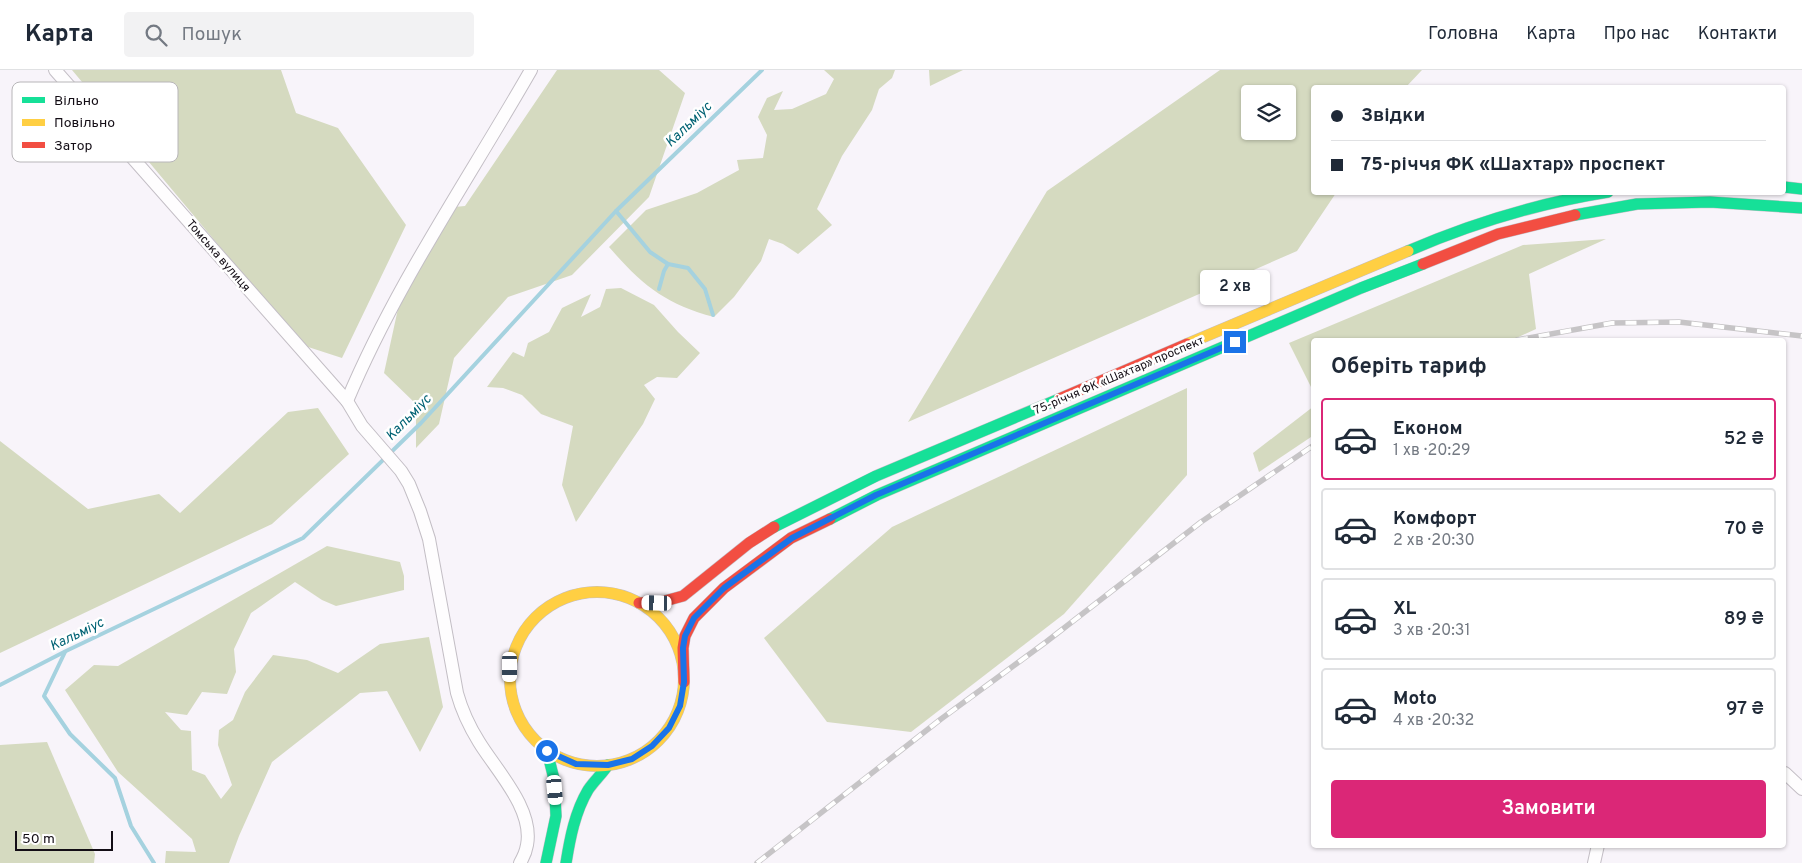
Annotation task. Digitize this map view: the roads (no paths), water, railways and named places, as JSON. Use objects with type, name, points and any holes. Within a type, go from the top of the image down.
[{"type":"main road","points":[[1786,187],[1802,189]]},
{"type":"main road","name":"75-річчя ФК «Шахтар» проспект","points":[[639,602],[657,603],[671,601],[683,596],[749,543],[781,522],[876,476],[1438,238],[1507,214],[1589,195]]},
{"type":"main road","name":"75-річчя ФК «Шахтар» проспект","points":[[684,682],[683,648],[694,618],[724,588],[792,538],[876,495],[1442,255],[1498,234],[1543,222],[1637,204],[1710,202],[1802,208]]},
{"type":"main road","points":[[592,592],[616,594],[639,602],[663,623],[679,651],[684,682],[680,706],[669,728],[652,746],[632,759],[608,765],[576,764],[547,751],[530,734],[517,714],[510,691],[510,667],[517,644],[529,623],[547,607],[569,596],[592,592]]},
{"type":"main road","points":[[546,863],[556,816],[554,779],[547,751]]},
{"type":"main road","points":[[566,863],[570,838],[579,810],[589,790],[608,765]]},
{"type":"street","name":"Томська вулиця","points":[[55,70],[66,82]]},
{"type":"street","points":[[347,401],[371,345],[407,277],[531,70]]},
{"type":"street","name":"Томська вулиця","points":[[136,162],[347,401],[362,426],[401,471],[409,484],[429,538],[457,693],[462,709],[468,725],[519,804],[528,828],[528,846],[520,863]]},
{"type":"street","points":[[1786,774],[1802,788]]},
{"type":"street","points":[[1594,863],[1597,848]]},
{"type":"waterway","name":"Кальміус","points":[[0,685],[66,651],[303,538],[421,423],[616,211],[762,70]]},
{"type":"waterway","points":[[616,211],[650,252],[668,264],[688,268],[705,289],[713,315]]},
{"type":"waterway","points":[[659,289],[668,264]]},
{"type":"waterway","points":[[65,652],[44,696],[70,734],[115,778],[131,826],[154,863]]},
{"type":"railway","points":[[1528,338],[1612,323],[1679,322],[1802,336]]},
{"type":"railway","points":[[757,863],[941,719],[1046,642],[1201,522],[1311,447]]}]
